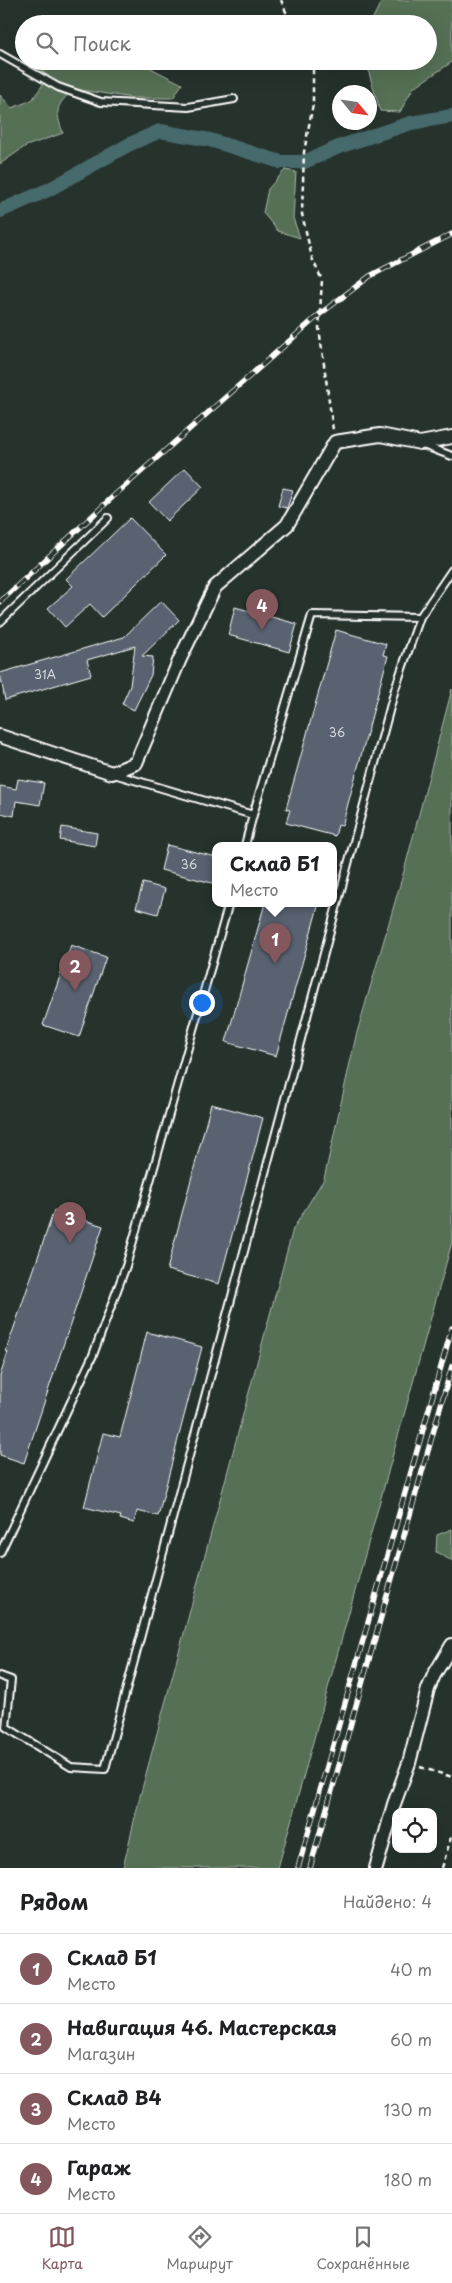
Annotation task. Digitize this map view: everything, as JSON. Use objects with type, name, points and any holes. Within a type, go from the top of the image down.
[{"type":"street","points":[[0,736],[112,773],[136,763],[180,659],[215,587],[288,525],[335,442],[380,435],[420,443],[452,437]]},
{"type":"street","points":[[376,1868],[394,1804],[409,1763],[434,1674],[452,1644]]},
{"type":"lane","points":[[0,54],[15,63]]},
{"type":"lane","points":[[28,70],[58,87],[101,102],[188,107],[234,99]]},
{"type":"lane","points":[[420,443],[452,456]]},
{"type":"lane","points":[[0,622],[108,518]]},
{"type":"lane","points":[[337,905],[395,689],[420,617],[452,570]]},
{"type":"lane","points":[[246,842],[312,616],[420,617]]},
{"type":"lane","points":[[112,773],[253,815]]},
{"type":"lane","points":[[0,1553],[92,1355],[126,1266],[228,907]]},
{"type":"lane","points":[[0,1676],[11,1680],[6,1727],[71,1767],[105,1769],[336,907]]},
{"type":"path","points":[[281,0],[287,15]]},
{"type":"path","points":[[313,70],[313,104],[304,152],[302,214],[312,258],[322,280],[319,328],[335,442]]},
{"type":"path","points":[[409,1763],[452,1777]]},
{"type":"path","points":[[442,1868],[452,1834]]},
{"type":"green space","points":[[388,0],[452,0],[452,62],[413,88],[400,112],[380,111],[377,101],[377,85],[372,85],[369,70],[437,70],[437,15],[374,15],[381,2]]},
{"type":"green space","points":[[39,70],[155,70],[182,84],[173,98],[133,98],[74,89],[63,100],[58,109],[63,133],[26,146],[0,164],[0,95],[12,108],[32,100],[49,76]]},
{"type":"green space","points":[[285,170],[296,172],[293,218],[300,238],[278,231],[263,213],[268,189]]},
{"type":"green space","points":[[452,689],[452,1242],[278,1868],[123,1868],[139,1800],[293,1229],[324,1179],[356,1036],[404,871]]},
{"type":"green space","points":[[452,1529],[452,1561],[436,1552],[437,1535]]},
{"type":"building","points":[[185,468],[203,487],[167,521],[149,502]]},
{"type":"building","points":[[283,488],[293,490],[287,508],[278,506]]},
{"type":"building","points":[[130,518],[166,555],[102,617],[90,604],[65,627],[48,608],[73,586],[66,579]]},
{"type":"building","points":[[161,601],[179,620],[142,656],[153,657],[151,675],[134,710],[122,704],[130,686],[135,646],[87,660],[91,675],[5,700],[0,673],[124,637]]},
{"type":"building","points":[[235,607],[297,624],[289,652],[228,635]]},
{"type":"building","points":[[336,630],[386,644],[383,655],[388,656],[342,826],[338,825],[335,836],[286,823],[290,810],[286,809]]},
{"type":"building","points":[[18,779],[44,783],[40,805],[16,801],[14,816],[0,813],[0,786],[16,789]]},
{"type":"building","points":[[62,827],[97,833],[95,846],[60,840]]},
{"type":"building","points":[[167,845],[212,856],[212,883],[161,870]]},
{"type":"building","points":[[143,883],[165,889],[158,914],[136,908]]},
{"type":"building","points":[[264,907],[318,907],[276,1056],[226,1042]]},
{"type":"building","points":[[71,945],[106,957],[79,1037],[43,1025]]},
{"type":"building","points":[[211,1104],[263,1118],[219,1284],[167,1270]]},
{"type":"building","points":[[54,1210],[103,1226],[24,1463],[0,1455],[0,1376],[8,1352],[6,1351]]},
{"type":"building","points":[[147,1332],[202,1347],[158,1516],[137,1511],[134,1523],[120,1519],[121,1516],[84,1507],[103,1433],[120,1437]]},
{"type":"waterway","points":[[0,211],[48,190],[130,144],[160,131],[210,140],[281,162],[304,162],[341,146],[411,123],[452,116]]},
{"type":"railway","points":[[0,602],[117,493],[320,314],[370,276],[452,234]]},
{"type":"railway","points":[[298,1868],[452,1328]]},
{"type":"railway","points":[[310,1868],[452,1366]]},
{"type":"place","name":"Гараж","points":[[262,630]]},
{"type":"place","name":"Склад Б1","points":[[275,964]]},
{"type":"place","name":"Навигация 46. Мастерская","points":[[75,991]]},
{"type":"place","name":"Склад В4","points":[[70,1243]]}]
